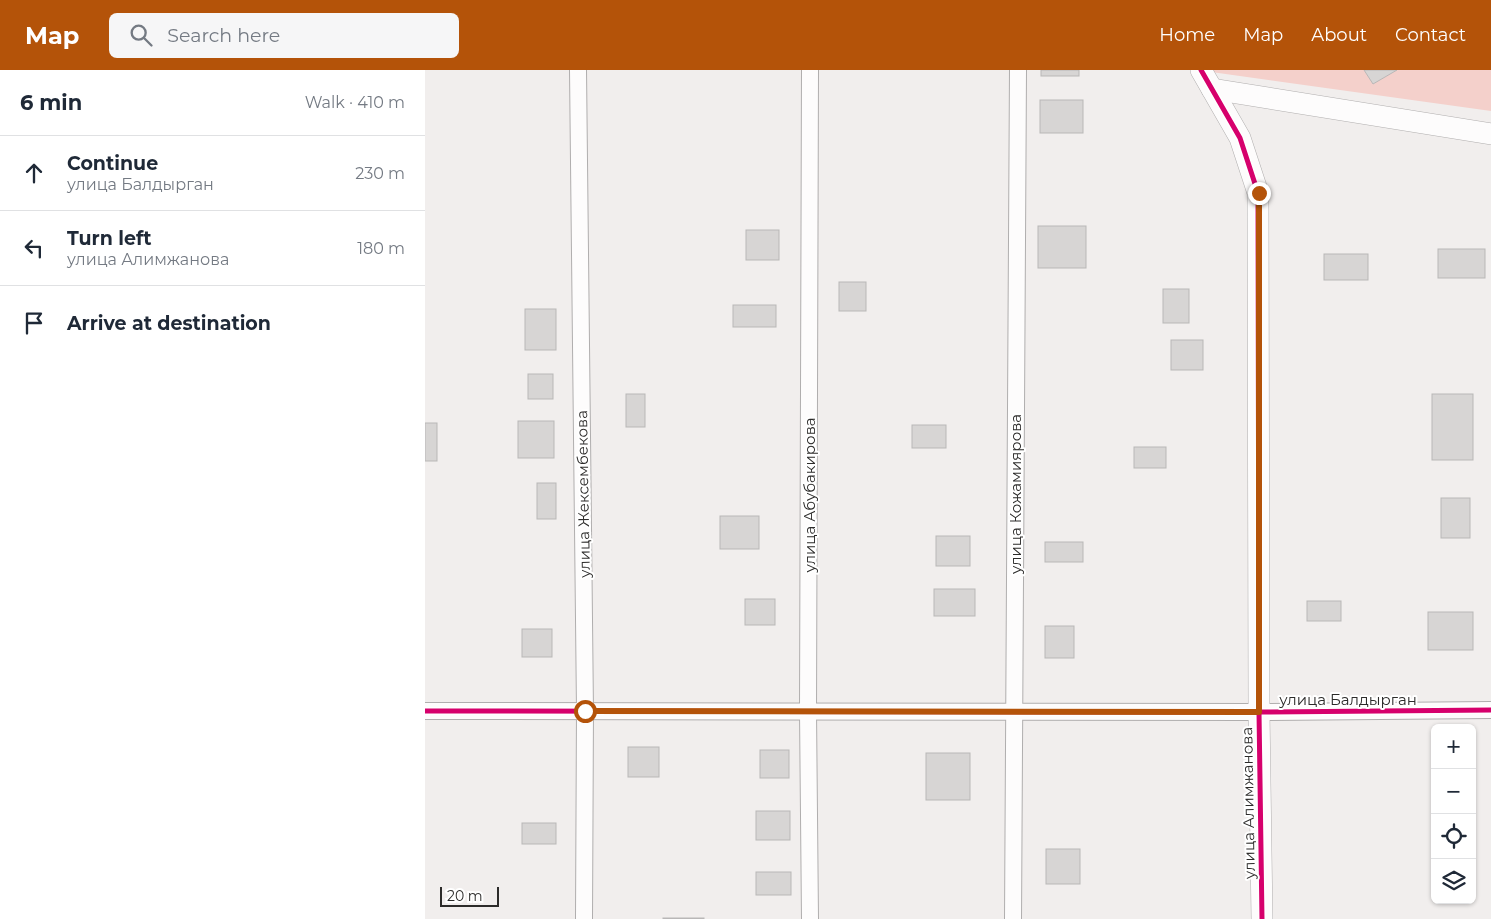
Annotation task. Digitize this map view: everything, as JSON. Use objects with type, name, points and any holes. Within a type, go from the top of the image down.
[{"type":"street","name":"улица Жексембекова","points":[[578,70],[585,711],[584,919]]},
{"type":"street","name":"улица Абубакирова","points":[[810,70],[808,712],[811,919]]},
{"type":"street","name":"улица Кожамиярова","points":[[1013,919],[1018,70]]},
{"type":"street","name":"улица Алимжанова","points":[[1201,70],[1240,138],[1259,193],[1259,712],[1262,919]]},
{"type":"street","points":[[1212,89],[1491,134]]},
{"type":"street","name":"улица Балдырган","points":[[425,711],[1259,712],[1491,710]]},
{"type":"shaded area","points":[[1197,70],[1491,70],[1491,111]]},
{"type":"building","points":[[1041,70],[1079,70],[1079,76],[1041,76]]},
{"type":"building","points":[[1364,70],[1397,70],[1373,84]]},
{"type":"building","points":[[1040,100],[1083,100],[1083,133],[1040,133]]},
{"type":"building","points":[[1038,226],[1086,226],[1086,268],[1038,268]]},
{"type":"building","points":[[746,230],[779,230],[779,260],[746,260]]},
{"type":"building","points":[[1438,249],[1485,249],[1485,278],[1438,278]]},
{"type":"building","points":[[1324,254],[1368,254],[1368,280],[1324,280]]},
{"type":"building","points":[[839,282],[866,282],[866,311],[839,311]]},
{"type":"building","points":[[1163,289],[1189,289],[1189,323],[1163,323]]},
{"type":"building","points":[[733,305],[776,305],[776,327],[733,327]]},
{"type":"building","points":[[525,309],[556,309],[556,350],[525,350]]},
{"type":"building","points":[[1171,340],[1203,340],[1203,370],[1171,370]]},
{"type":"building","points":[[528,374],[553,374],[553,399],[528,399]]},
{"type":"building","points":[[626,394],[645,394],[645,427],[626,427]]},
{"type":"building","points":[[1432,394],[1473,394],[1473,460],[1432,460]]},
{"type":"building","points":[[518,421],[554,421],[554,458],[518,458]]},
{"type":"building","points":[[425,423],[437,423],[437,461],[425,461]]},
{"type":"building","points":[[912,425],[946,425],[946,448],[912,448]]},
{"type":"building","points":[[1134,447],[1166,447],[1166,468],[1134,468]]},
{"type":"building","points":[[537,483],[556,483],[556,519],[537,519]]},
{"type":"building","points":[[1441,498],[1470,498],[1470,538],[1441,538]]},
{"type":"building","points":[[720,516],[759,516],[759,549],[720,549]]},
{"type":"building","points":[[936,536],[970,536],[970,566],[936,566]]},
{"type":"building","points":[[1045,542],[1083,542],[1083,562],[1045,562]]},
{"type":"building","points":[[934,589],[975,589],[975,616],[934,616]]},
{"type":"building","points":[[745,599],[775,599],[775,625],[745,625]]},
{"type":"building","points":[[1307,601],[1341,601],[1341,621],[1307,621]]},
{"type":"building","points":[[1428,612],[1473,612],[1473,650],[1428,650]]},
{"type":"building","points":[[1045,626],[1074,626],[1074,658],[1045,658]]},
{"type":"building","points":[[522,629],[552,629],[552,657],[522,657]]},
{"type":"building","points":[[628,747],[659,747],[659,777],[628,777]]},
{"type":"building","points":[[760,750],[789,750],[789,778],[760,778]]},
{"type":"building","points":[[926,753],[970,753],[970,800],[926,800]]},
{"type":"building","points":[[756,811],[790,811],[790,840],[756,840]]},
{"type":"building","points":[[522,823],[556,823],[556,844],[522,844]]},
{"type":"building","points":[[1046,849],[1080,849],[1080,884],[1046,884]]},
{"type":"building","points":[[756,872],[791,872],[791,895],[756,895]]},
{"type":"building","points":[[704,918],[704,919],[663,919]]},
{"type":"cycle path","points":[[1201,70],[1240,138],[1258,193],[1259,712],[1262,919]]},
{"type":"cycle path","points":[[425,711],[1259,712],[1491,710]]},
{"type":"route","points":[[585,711],[1259,712],[1259,193]]}]
